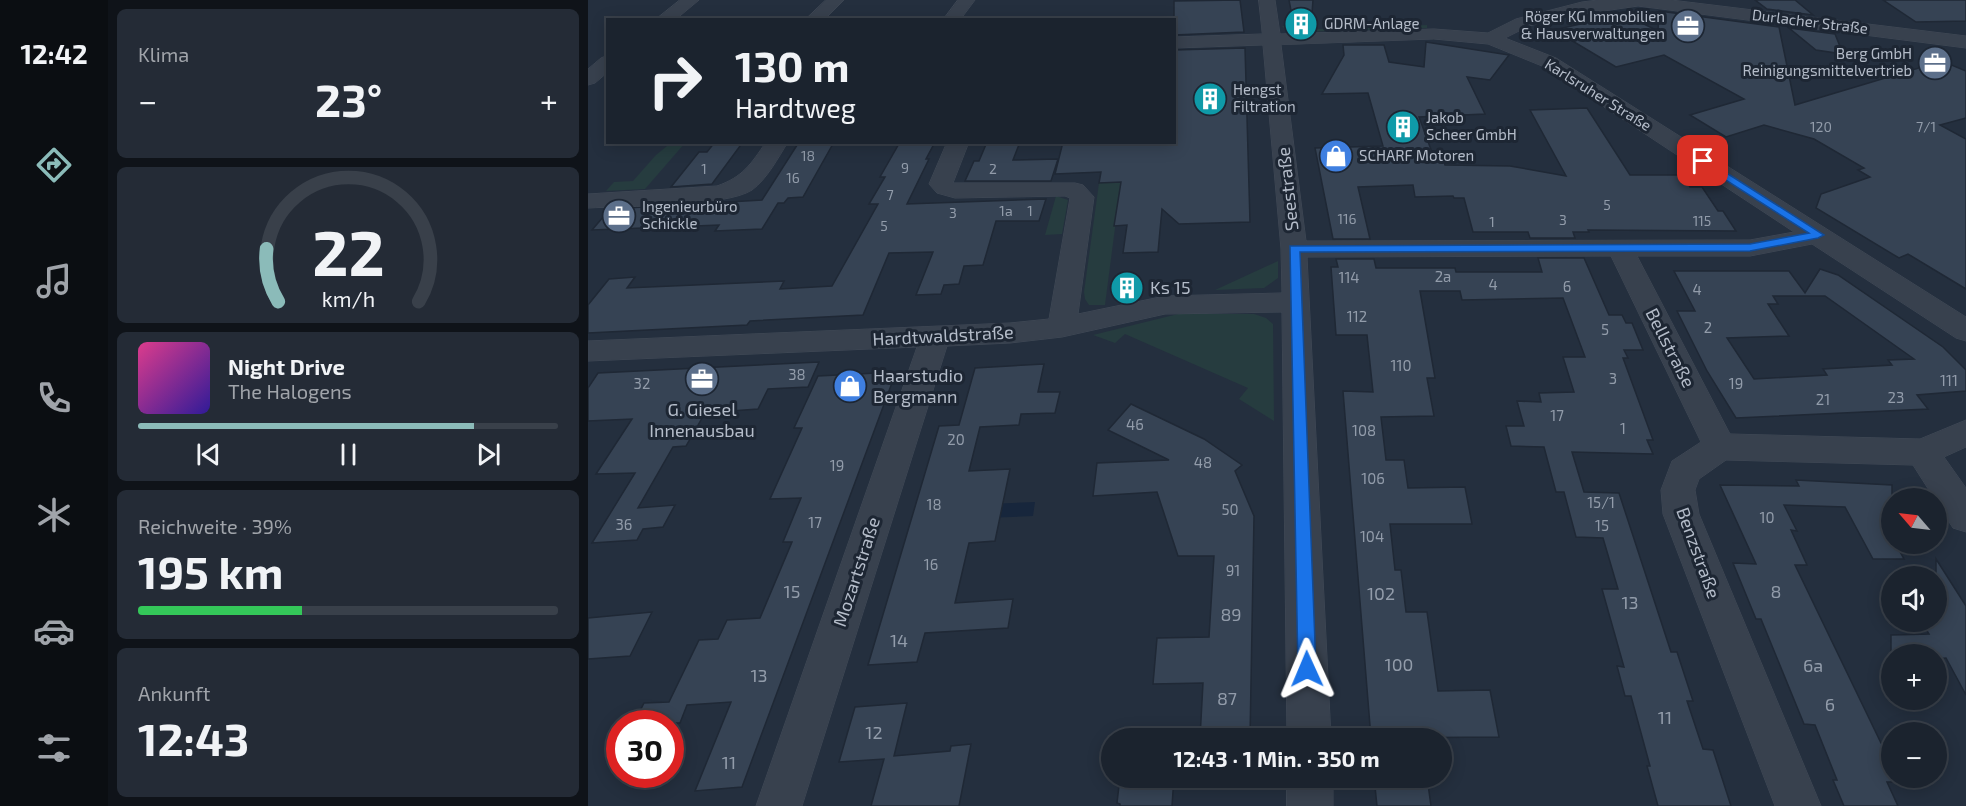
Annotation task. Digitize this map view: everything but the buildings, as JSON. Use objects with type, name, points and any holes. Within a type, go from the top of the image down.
[{"type":"street","points":[[666,18],[691,0]]},
{"type":"street","points":[[815,18],[836,0]]},
{"type":"street","points":[[953,18],[967,0]]},
{"type":"street","name":"Seestraße","points":[[1267,0],[1273,38],[1294,249],[1309,728]]},
{"type":"street","name":"Durlacher Straße","points":[[1491,39],[1504,29],[1526,21],[1609,3],[1638,1],[1963,45]]},
{"type":"street","name":"Karlsruher Straße","points":[[1176,43],[1434,34],[1491,39],[1549,62],[1966,331]]},
{"type":"street","points":[[588,79],[604,54]]},
{"type":"street","points":[[588,201],[720,193],[743,185],[759,169],[776,144]]},
{"type":"street","points":[[957,144],[941,184],[945,188],[956,190],[1065,189],[1075,190],[1082,197],[1062,327]]},
{"type":"street","points":[[1294,249],[1750,248],[1818,235]]},
{"type":"street","name":"Bellstraße","points":[[1620,248],[1720,447]]},
{"type":"street","name":"Hardtwaldstraße","points":[[588,351],[1010,333],[1062,327],[1165,305],[1296,302]]},
{"type":"street","name":"Mozartstraße","points":[[780,806],[935,337]]},
{"type":"street","points":[[1720,447],[1922,452],[1966,433]]},
{"type":"street","name":"Benzstraße","points":[[1720,447],[1684,471],[1677,490],[1681,514],[1798,806]]},
{"type":"street","points":[[1922,452],[1966,517]]},
{"type":"street","points":[[1310,788],[1310,806]]},
{"type":"green space","points":[[1427,25],[1427,28],[1297,32],[1282,26],[1293,26],[1294,30]]},
{"type":"green space","points":[[670,144],[684,144],[645,189],[606,191],[614,182],[633,181],[656,155]]},
{"type":"green space","points":[[1121,182],[1105,305],[1089,305],[1084,292],[1099,183]]},
{"type":"green space","points":[[1056,196],[1068,200],[1062,234],[1045,235]]},
{"type":"green space","points":[[1278,261],[1278,278],[1264,288],[1215,290]]},
{"type":"green space","points":[[1178,314],[1254,314],[1266,318],[1273,324],[1274,421],[1239,399],[1248,388],[1125,334],[1115,343],[1093,335]]},
{"type":"water","points":[[1035,502],[1033,516],[986,518],[989,504]]},
{"type":"place","name":"GDRM-Anlage","points":[[1301,24]]},
{"type":"place","name":"Röger KG Immobilien & Hausverwaltungen","points":[[1688,26]]},
{"type":"place","name":"Berg GmbH Reinigungsmittelvertrieb","points":[[1935,63]]},
{"type":"place","name":"Hengst Filtration","points":[[1210,99]]},
{"type":"place","name":"Jakob Scheer GmbH","points":[[1403,127]]},
{"type":"place","name":"SCHARF Motoren","points":[[1336,156]]},
{"type":"place","name":"Ingenieurbüro Schickle","points":[[619,216]]},
{"type":"place","name":"Ks 15","points":[[1127,288]]},
{"type":"place","name":"G. Giesel Innenausbau","points":[[702,379]]},
{"type":"place","name":"Haarstudio Bergmann","points":[[850,386]]},
{"type":"route","points":[[1307,669],[1294,249],[1750,248],[1818,235],[1703,161]]}]
